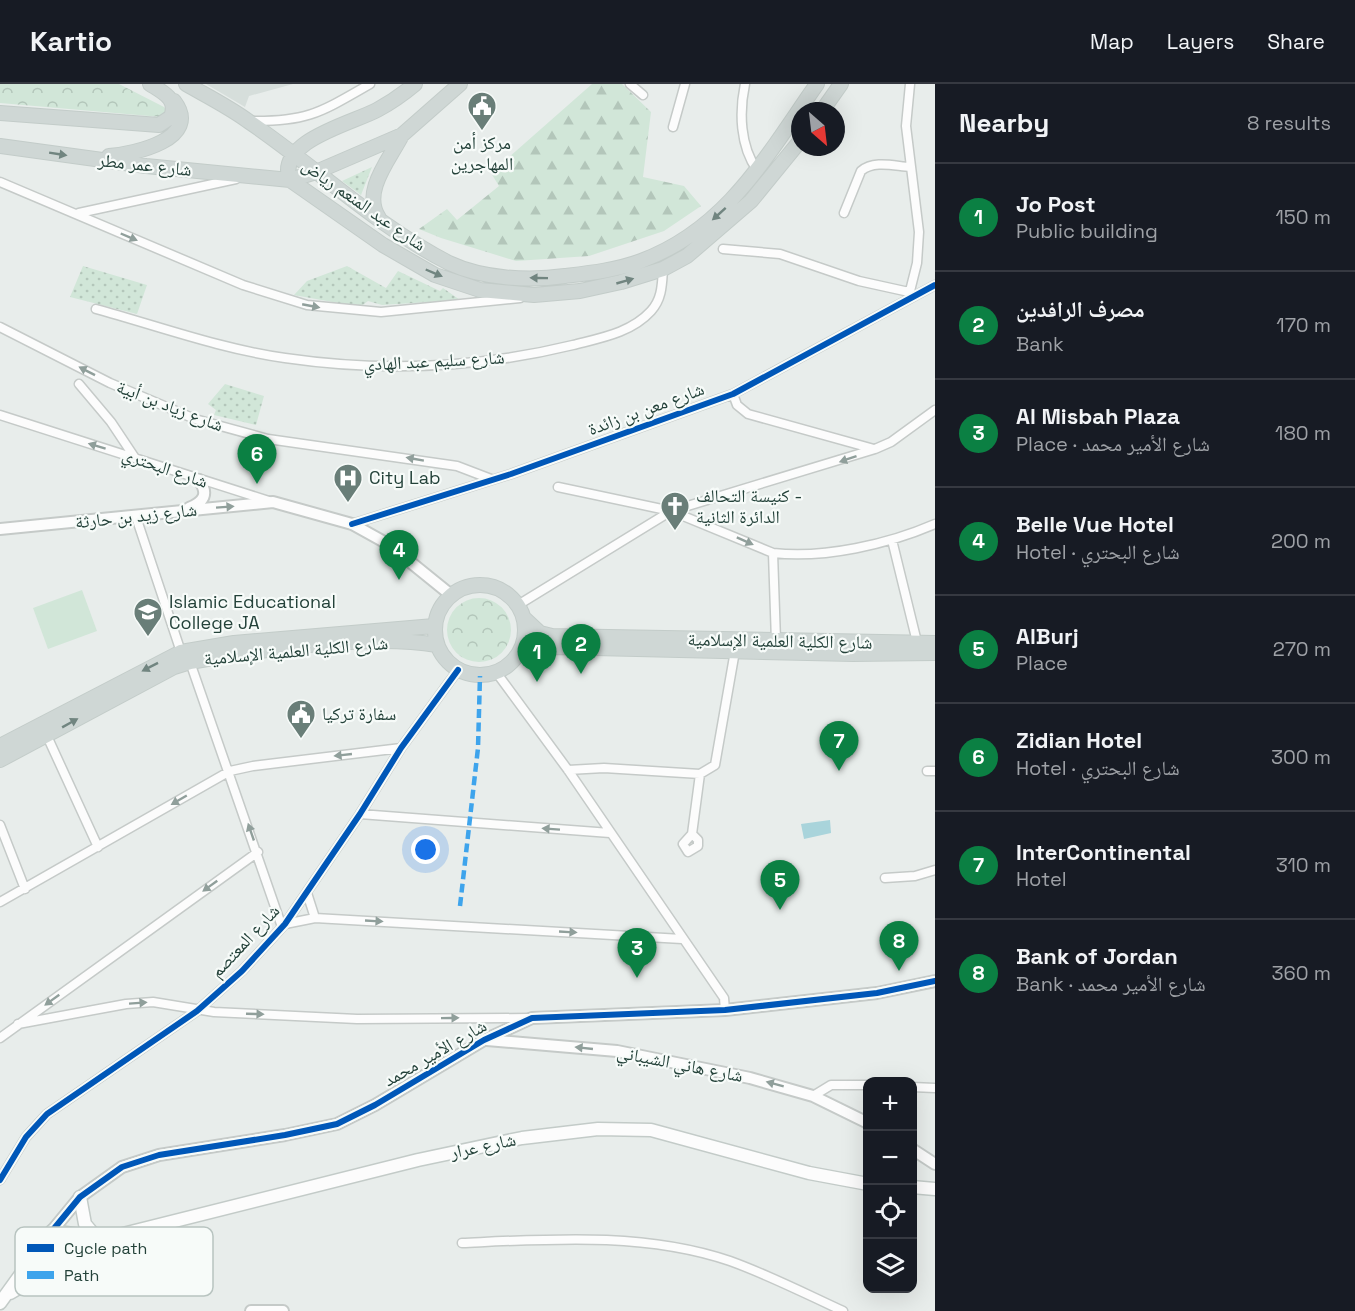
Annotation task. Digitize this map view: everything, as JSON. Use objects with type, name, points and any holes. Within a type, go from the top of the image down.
[{"type":"main road","points":[[86,159],[138,152],[163,141],[180,124],[181,111],[169,96],[150,84]]},
{"type":"main road","name":"شارع عبد المنعم رياض","points":[[186,84],[248,120],[382,222],[452,264],[477,272],[509,277],[548,278],[619,268],[668,250],[694,234],[730,204],[757,170],[817,84]]},
{"type":"main road","points":[[415,84],[376,111],[313,138],[294,156],[289,174],[316,172],[402,135],[460,84]]},
{"type":"main road","points":[[828,102],[841,84]]},
{"type":"main road","points":[[0,113],[159,125],[166,123],[174,110],[169,96]]},
{"type":"main road","points":[[382,222],[372,206],[374,189],[402,135]]},
{"type":"main road","name":"شارع عمر مطر","points":[[0,146],[86,159],[257,175],[289,174]]},
{"type":"main road","name":"شارع عبد المنعم رياض","points":[[289,174],[383,246],[435,275],[480,290],[534,295],[580,291],[621,282],[663,269],[687,256],[732,219],[771,180],[791,153]]},
{"type":"main road","points":[[472,585],[483,585],[504,591],[518,605],[524,618],[525,630],[520,652],[506,668],[480,676],[458,670],[445,660],[437,645],[434,626],[437,614],[451,595],[472,585]]},
{"type":"main road","name":"شارع الكلية العلمية الإسلامية","points":[[524,618],[540,633],[552,636],[935,643]]},
{"type":"main road","name":"شارع الكلية العلمية الإسلامية","points":[[0,746],[186,657],[234,643],[434,626]]},
{"type":"main road","name":"شارع الكلية العلمية الإسلامية","points":[[0,760],[174,667],[186,657],[333,644],[406,642],[437,645]]},
{"type":"main road","name":"شارع الكلية العلمية الإسلامية","points":[[520,652],[552,647],[853,654],[935,652]]},
{"type":"main road","name":"شارع عرار","points":[[144,1227],[417,1160],[522,1138],[598,1129],[651,1130],[809,1173],[863,1183]]},
{"type":"main road","points":[[917,1187],[935,1189]]},
{"type":"main road","points":[[80,1197],[85,1224],[88,1227]]},
{"type":"main road","name":"شارع الأمير محمد","points":[[3,1299],[15,1282]]},
{"type":"street","points":[[248,120],[279,122],[313,116],[370,84]]},
{"type":"street","points":[[630,84],[643,95]]},
{"type":"street","points":[[673,127],[685,84]]},
{"type":"street","points":[[745,84],[742,112],[744,137],[747,152],[757,170]]},
{"type":"street","points":[[723,249],[780,254],[908,295],[917,263],[918,232],[906,126],[910,84]]},
{"type":"street","points":[[844,213],[861,171],[865,167],[872,164],[910,166]]},
{"type":"street","points":[[75,214],[107,209],[200,185],[257,175]]},
{"type":"street","points":[[0,182],[243,285],[307,305],[381,312],[489,303],[534,295]]},
{"type":"street","name":"شارع سليم عبد الهادي","points":[[96,309],[250,352],[285,358],[381,367],[456,364],[532,355],[616,334],[632,326],[652,309],[662,290],[663,269]]},
{"type":"street","name":"شارع معن بن زائدة","points":[[352,524],[492,479],[733,394],[908,295],[935,285]]},
{"type":"street","name":"شارع زياد بن أبية","points":[[0,327],[110,383],[195,419],[268,439],[457,466],[492,479]]},
{"type":"street","points":[[79,384],[111,422],[135,458]]},
{"type":"street","points":[[733,394],[737,405],[748,414],[875,449]]},
{"type":"street","points":[[518,605],[671,511],[875,449],[897,438],[935,410]]},
{"type":"street","name":"شارع البحتري","points":[[0,415],[200,480],[352,524],[388,544],[451,595]]},
{"type":"street","points":[[184,510],[203,499],[205,489],[200,480]]},
{"type":"street","points":[[558,487],[671,511],[773,553],[801,554],[892,540],[935,524]]},
{"type":"street","name":"شارع زيد بن حارثة","points":[[0,529],[273,502]]},
{"type":"street","points":[[136,517],[230,771],[283,926],[315,918],[682,939]]},
{"type":"street","points":[[892,540],[917,642]]},
{"type":"street","points":[[773,553],[776,641]]},
{"type":"street","points":[[568,770],[604,768],[700,774],[715,765],[735,651]]},
{"type":"street","name":"شارع المعتصم","points":[[0,1180],[26,1137],[47,1114],[197,1011],[242,971],[283,926],[360,814],[401,748],[458,670]]},
{"type":"street","points":[[496,672],[568,770],[724,998],[725,1010]]},
{"type":"street","points":[[47,736],[98,847]]},
{"type":"street","points":[[0,902],[230,771],[272,763],[401,748]]},
{"type":"street","points":[[692,834],[700,774]]},
{"type":"street","points":[[360,814],[610,833]]},
{"type":"street","points":[[0,825],[25,889]]},
{"type":"street","points":[[0,1038],[258,852]]},
{"type":"street","points":[[885,878],[915,876],[935,870]]},
{"type":"street","points":[[307,893],[315,918]]},
{"type":"street","name":"شارع الأمير محمد","points":[[56,1227],[80,1197],[109,1174],[134,1162],[337,1124],[375,1105],[484,1040],[532,1018],[725,1010],[877,993],[935,981]]},
{"type":"street","points":[[18,1024],[126,1004],[153,1002],[197,1011],[379,1019],[532,1018]]},
{"type":"street","name":"شارع هاني الشيباني","points":[[484,1040],[617,1051],[750,1078],[813,1096],[863,1121]]},
{"type":"street","points":[[813,1096],[831,1085],[863,1084]]},
{"type":"street","points":[[917,1087],[935,1088]]},
{"type":"street","points":[[917,1152],[935,1164]]},
{"type":"street","points":[[462,1243],[587,1240],[670,1246],[728,1260],[843,1311]]},
{"type":"street","points":[[251,1311],[283,1311]]},
{"type":"shaded area","points":[[206,84],[293,84],[249,96],[245,107]]},
{"type":"green space","points":[[0,84],[119,84],[164,107],[167,111],[161,117],[0,103]]},
{"type":"green space","points":[[592,84],[622,84],[651,112],[643,177],[684,186],[701,206],[664,231],[589,256],[516,261],[419,229],[447,209],[457,220],[499,186],[491,173]]},
{"type":"green space","points":[[372,167],[361,195],[342,181]]},
{"type":"green space","points":[[83,266],[147,285],[137,314],[70,297]]},
{"type":"green space","points":[[347,266],[386,288],[398,271],[440,291],[443,288],[460,300],[382,305],[368,301],[360,307],[294,295],[307,281]]},
{"type":"green space","points":[[225,384],[264,396],[256,425],[214,415],[216,410],[208,404]]},
{"type":"green space","points":[[82,590],[97,631],[48,649],[33,608]]},
{"type":"green space","points":[[473,598],[485,598],[502,607],[509,618],[511,630],[509,642],[502,653],[485,662],[473,662],[461,657],[452,648],[447,636],[447,624],[452,612],[461,603]]},
{"type":"water","points":[[830,820],[831,833],[804,839],[801,824]]},
{"type":"marked path","points":[[460,906],[478,748],[480,676]]},
{"type":"cycle path","points":[[352,524],[511,474],[733,394],[935,285]]},
{"type":"cycle path","points":[[0,1180],[26,1137],[47,1114],[197,1011],[242,971],[285,924],[360,814],[401,748],[458,670]]},
{"type":"cycle path","points":[[55,1227],[80,1197],[122,1167],[159,1155],[285,1135],[337,1124],[375,1105],[484,1040],[532,1018],[725,1010],[877,993],[935,981]]},
{"type":"place","name":"مركز أمن المهاجرين","points":[[482,132]]},
{"type":"place","name":"Zidian Hotel","points":[[257,484]]},
{"type":"place","name":"City Lab","points":[[348,504]]},
{"type":"place","name":"كنيسة التحالف - الدائرة الثانية","points":[[675,532]]},
{"type":"place","name":"Belle Vue Hotel","points":[[399,580]]},
{"type":"place","name":"Islamic Educational College JA","points":[[148,638]]},
{"type":"place","name":"مصرف الرافدين","points":[[581,674]]},
{"type":"place","name":"Jo Post","points":[[537,682]]},
{"type":"place","name":"سفارة تركيا","points":[[301,740]]},
{"type":"place","name":"InterContinental","points":[[839,771]]},
{"type":"place","name":"AlBurj","points":[[780,910]]},
{"type":"place","name":"Bank of Jordan","points":[[899,971]]},
{"type":"place","name":"Al Misbah Plaza","points":[[637,978]]}]
